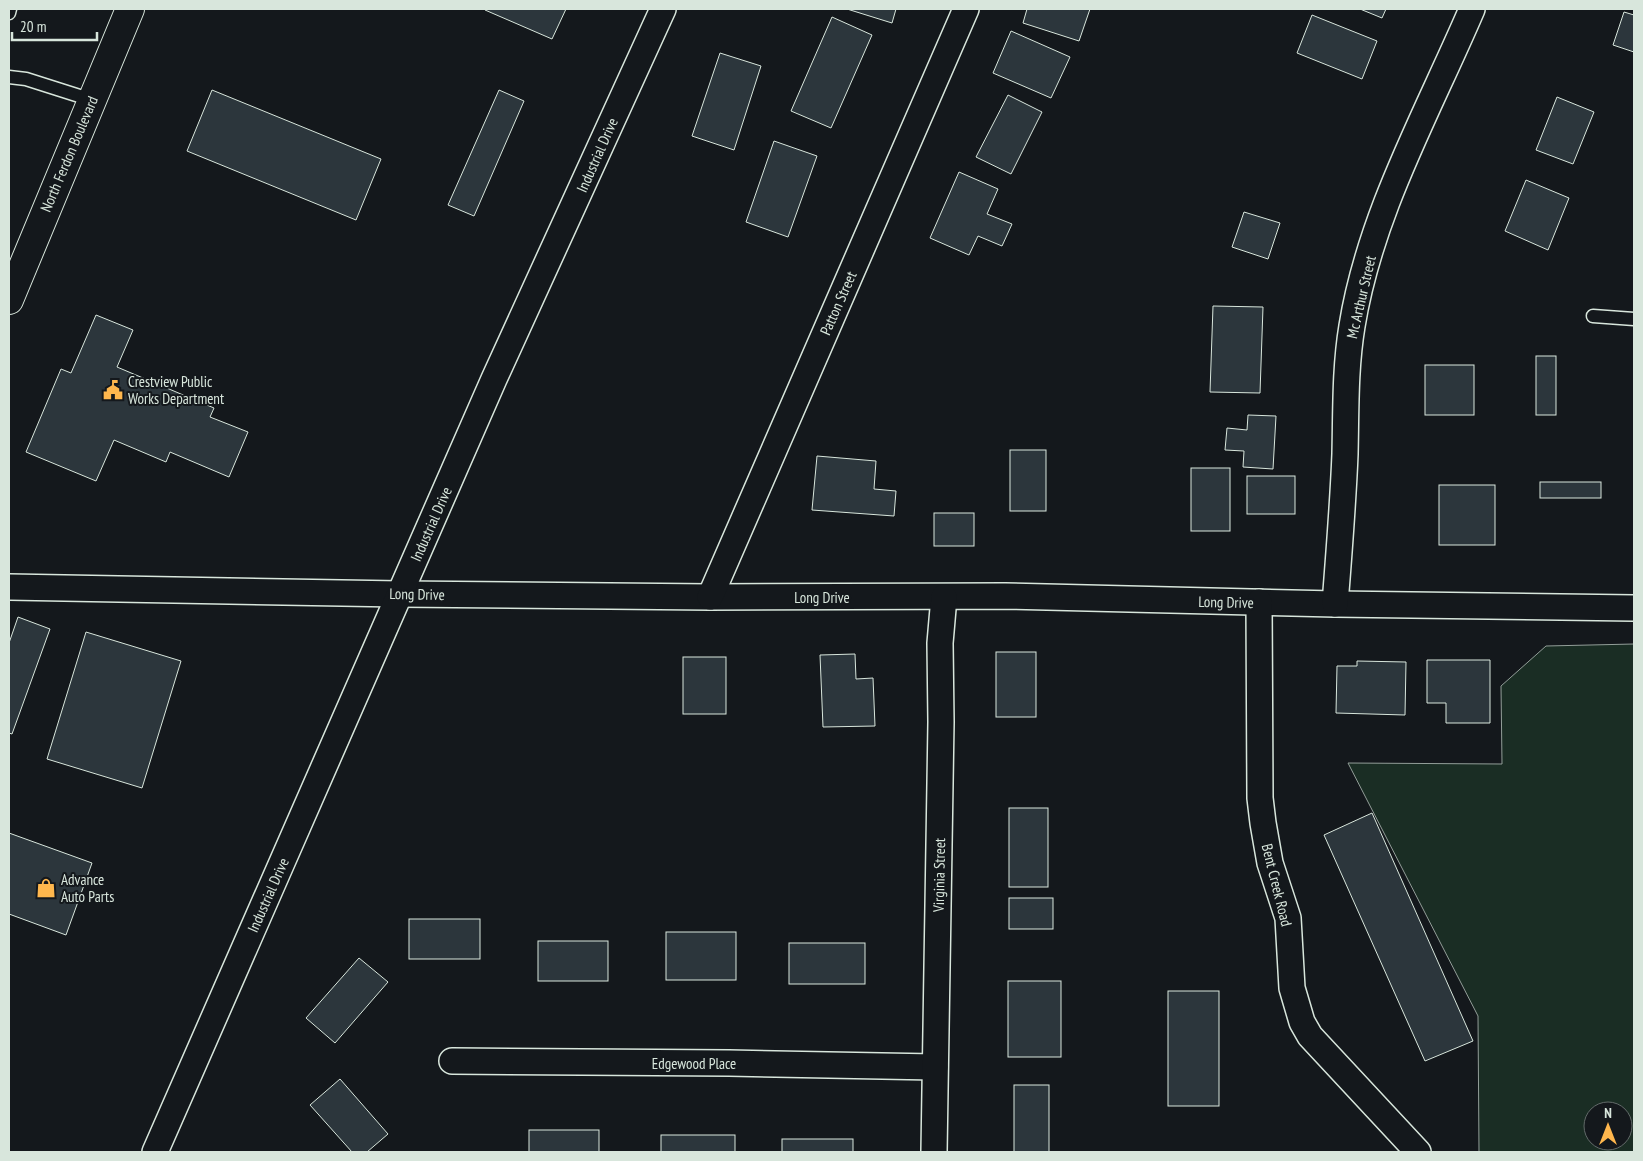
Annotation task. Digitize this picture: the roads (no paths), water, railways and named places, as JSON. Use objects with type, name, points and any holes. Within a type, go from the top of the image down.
[{"type":"main road","name":"North Ferdon Boulevard","points":[[9,300],[130,9]]},
{"type":"street","name":"Industrial Drive","points":[[155,1152],[490,388],[663,9]]},
{"type":"street","name":"Patton Street","points":[[710,597],[966,9]]},
{"type":"street","name":"Mc Arthur Street","points":[[1335,604],[1343,487],[1348,355],[1352,325],[1363,276],[1380,222],[1403,165],[1472,9]]},
{"type":"street","name":"Long Drive","points":[[9,587],[710,597],[1005,596],[1335,604],[1634,608]]},
{"type":"street","name":"Virginia Street","points":[[934,1152],[942,722],[940,643],[944,597]]},
{"type":"street","name":"Bent Creek Road","points":[[1260,602],[1260,798],[1270,863],[1288,918],[1292,988],[1302,1022],[1310,1036],[1418,1152]]},
{"type":"street","name":"Edgewood Place","points":[[452,1061],[935,1066]]},
{"type":"lane","points":[[9,13],[10,9]]},
{"type":"lane","points":[[9,77],[26,79],[92,100]]},
{"type":"lane","points":[[1593,316],[1634,319]]},
{"type":"place","name":"Crestview Public Works Department","points":[[113,390]]},
{"type":"place","name":"Advance Auto Parts","points":[[46,888]]}]
